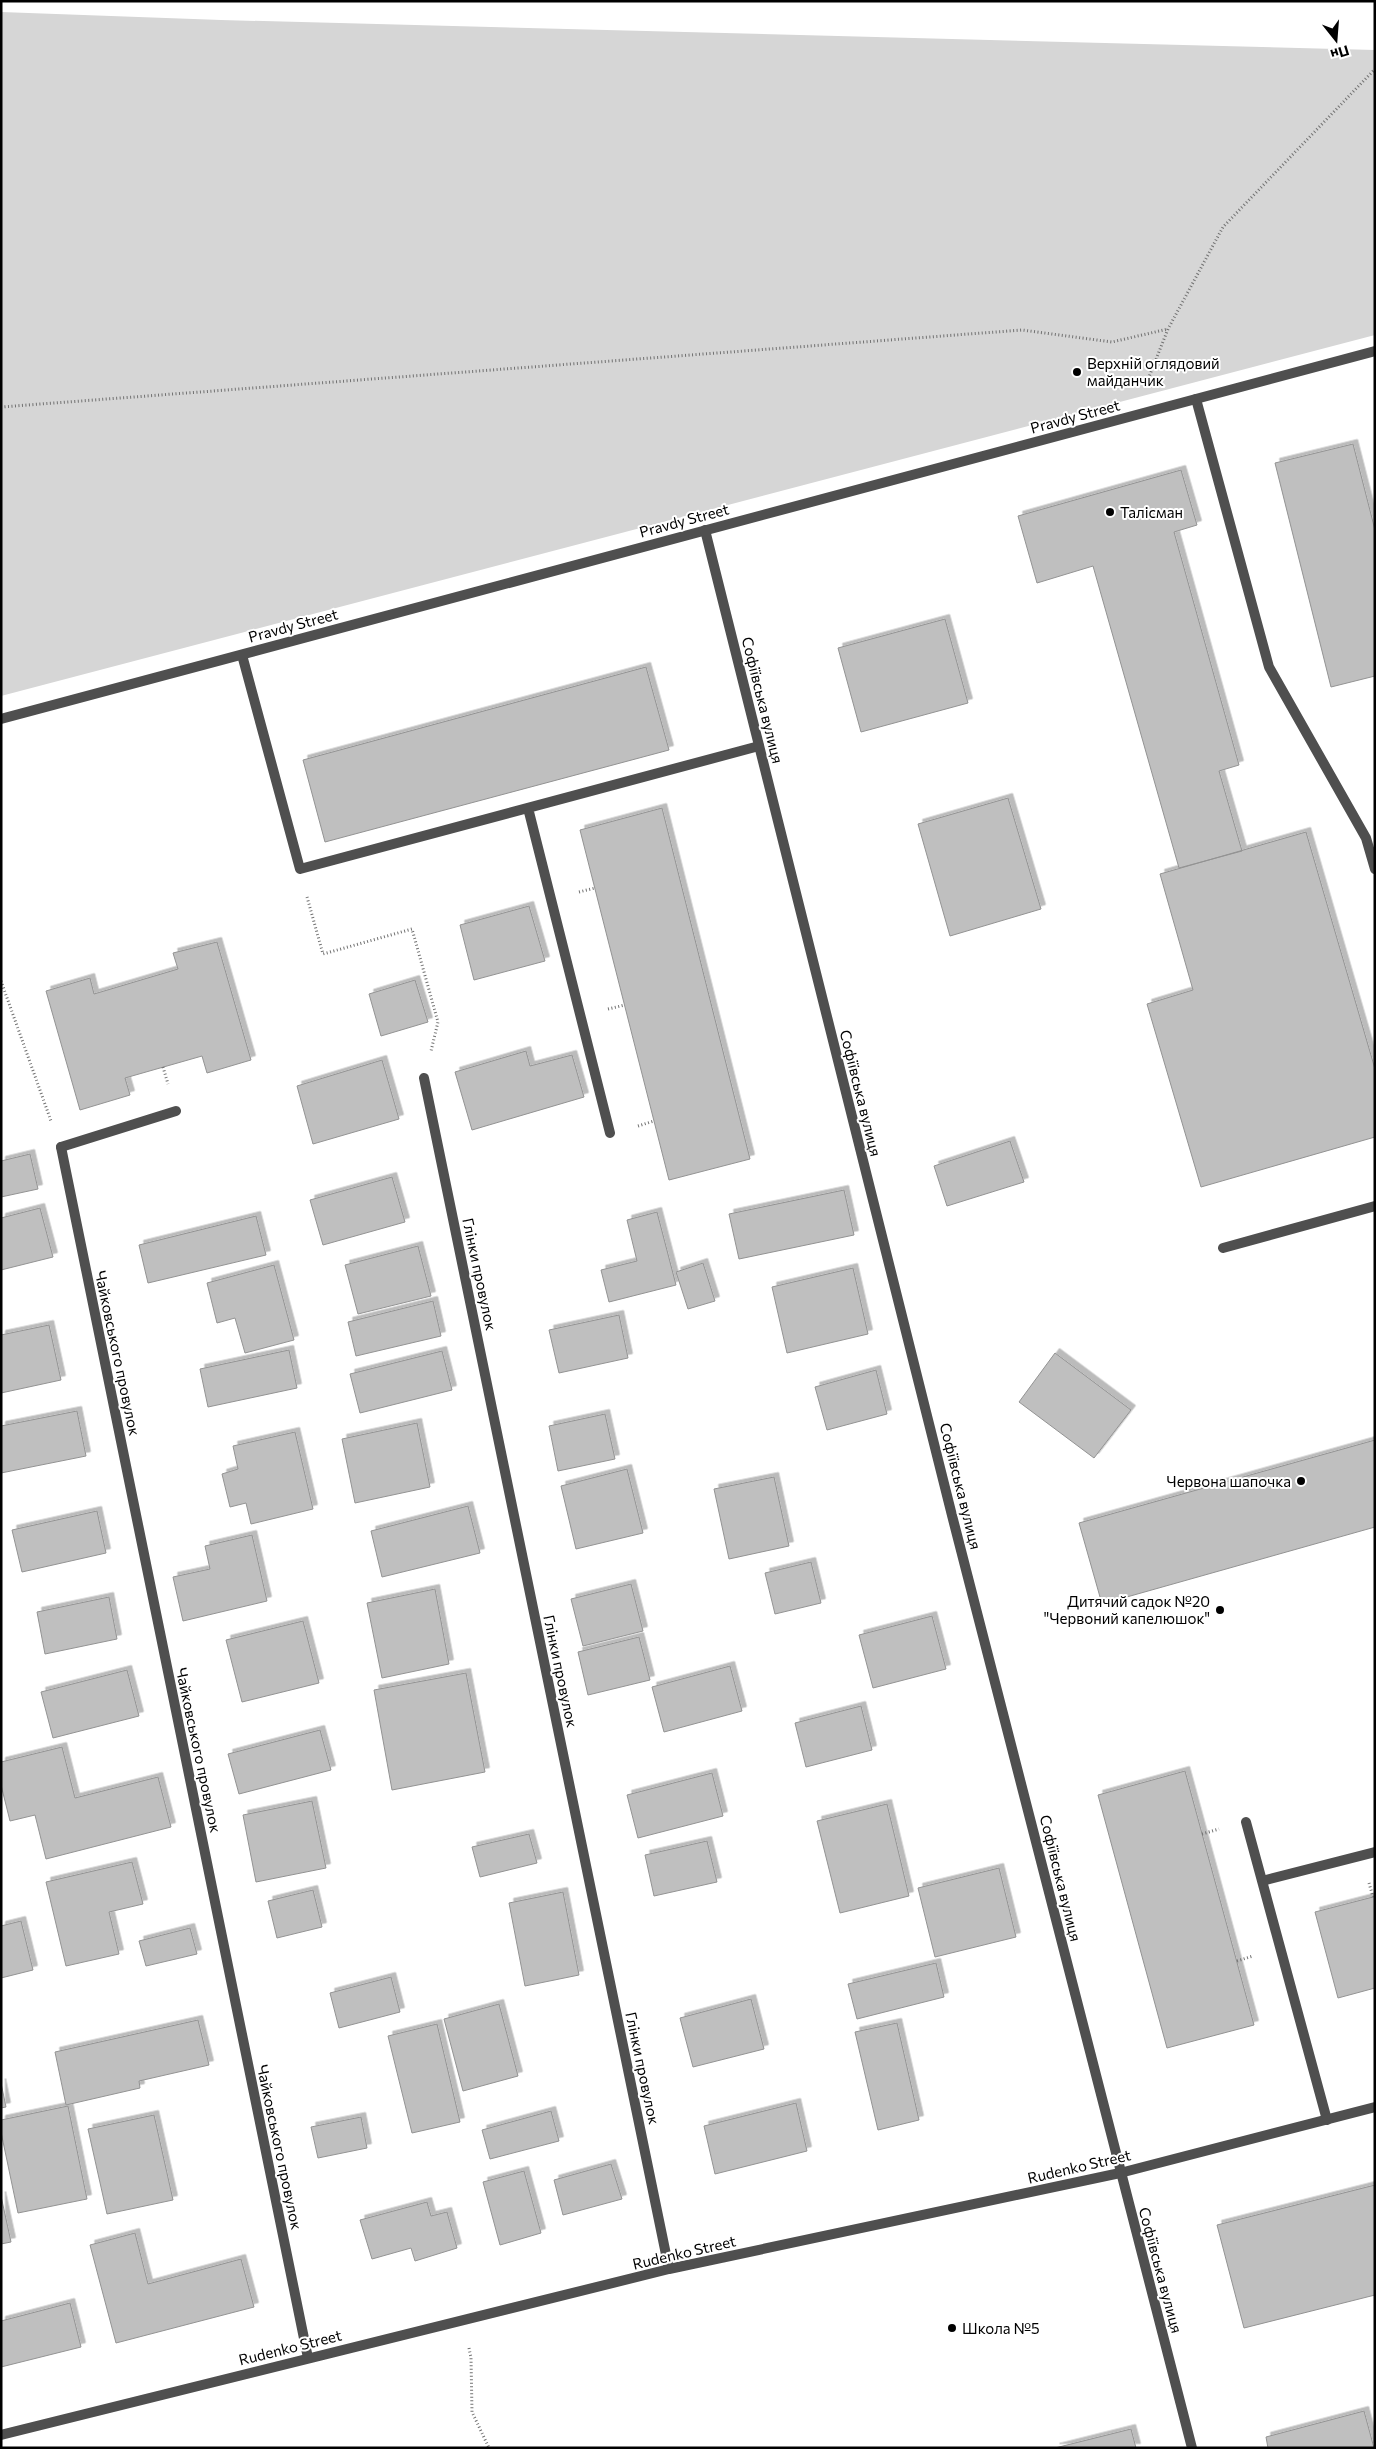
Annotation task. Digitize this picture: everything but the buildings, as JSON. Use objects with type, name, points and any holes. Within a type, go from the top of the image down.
[{"type":"street","name":"Pravdy Street","points":[[1,719],[1375,351]]},
{"type":"street","points":[[1196,399],[1269,667],[1366,838],[1375,869]]},
{"type":"street","name":"Софіївська вулиця","points":[[705,530],[1120,2173],[1192,2448]]},
{"type":"street","points":[[242,655],[300,869],[759,746]]},
{"type":"street","points":[[528,808],[610,1133]]},
{"type":"street","name":"Глінки провулок","points":[[424,1078],[669,2270]]},
{"type":"street","points":[[61,1147],[176,1110]]},
{"type":"street","name":"Чайковського провулок","points":[[61,1147],[308,2358]]},
{"type":"street","points":[[1223,1248],[1375,1206]]},
{"type":"street","points":[[1246,1822],[1327,2120]]},
{"type":"street","points":[[1262,1881],[1375,1852]]},
{"type":"street","name":"Rudenko Street","points":[[1,2434],[669,2270],[1120,2173],[1375,2107]]},
{"type":"path","points":[[1132,416],[1168,330],[1223,228],[1375,69]]},
{"type":"path","points":[[1,408],[1022,330],[1112,342],[1168,330]]},
{"type":"path","points":[[300,869],[322,954],[412,930],[438,1022],[424,1078]]},
{"type":"path","points":[[1,981],[61,1147]]},
{"type":"path","points":[[463,2320],[471,2358],[472,2412],[489,2448]]},
{"type":"shaded area","points":[[1,12],[221,20],[1375,50],[1375,335],[1,696]]},
{"type":"place","name":"Верхнiй оглядовий майданчик","points":[[1077,372]]},
{"type":"place","name":"Талісман","points":[[1110,512]]},
{"type":"place","name":"Червона шапочка","points":[[1301,1481]]},
{"type":"place","name":"Дитячий садок №20 \"Червоний капелюшок\"","points":[[1220,1610]]},
{"type":"place","name":"Школа №5","points":[[952,2328]]}]
